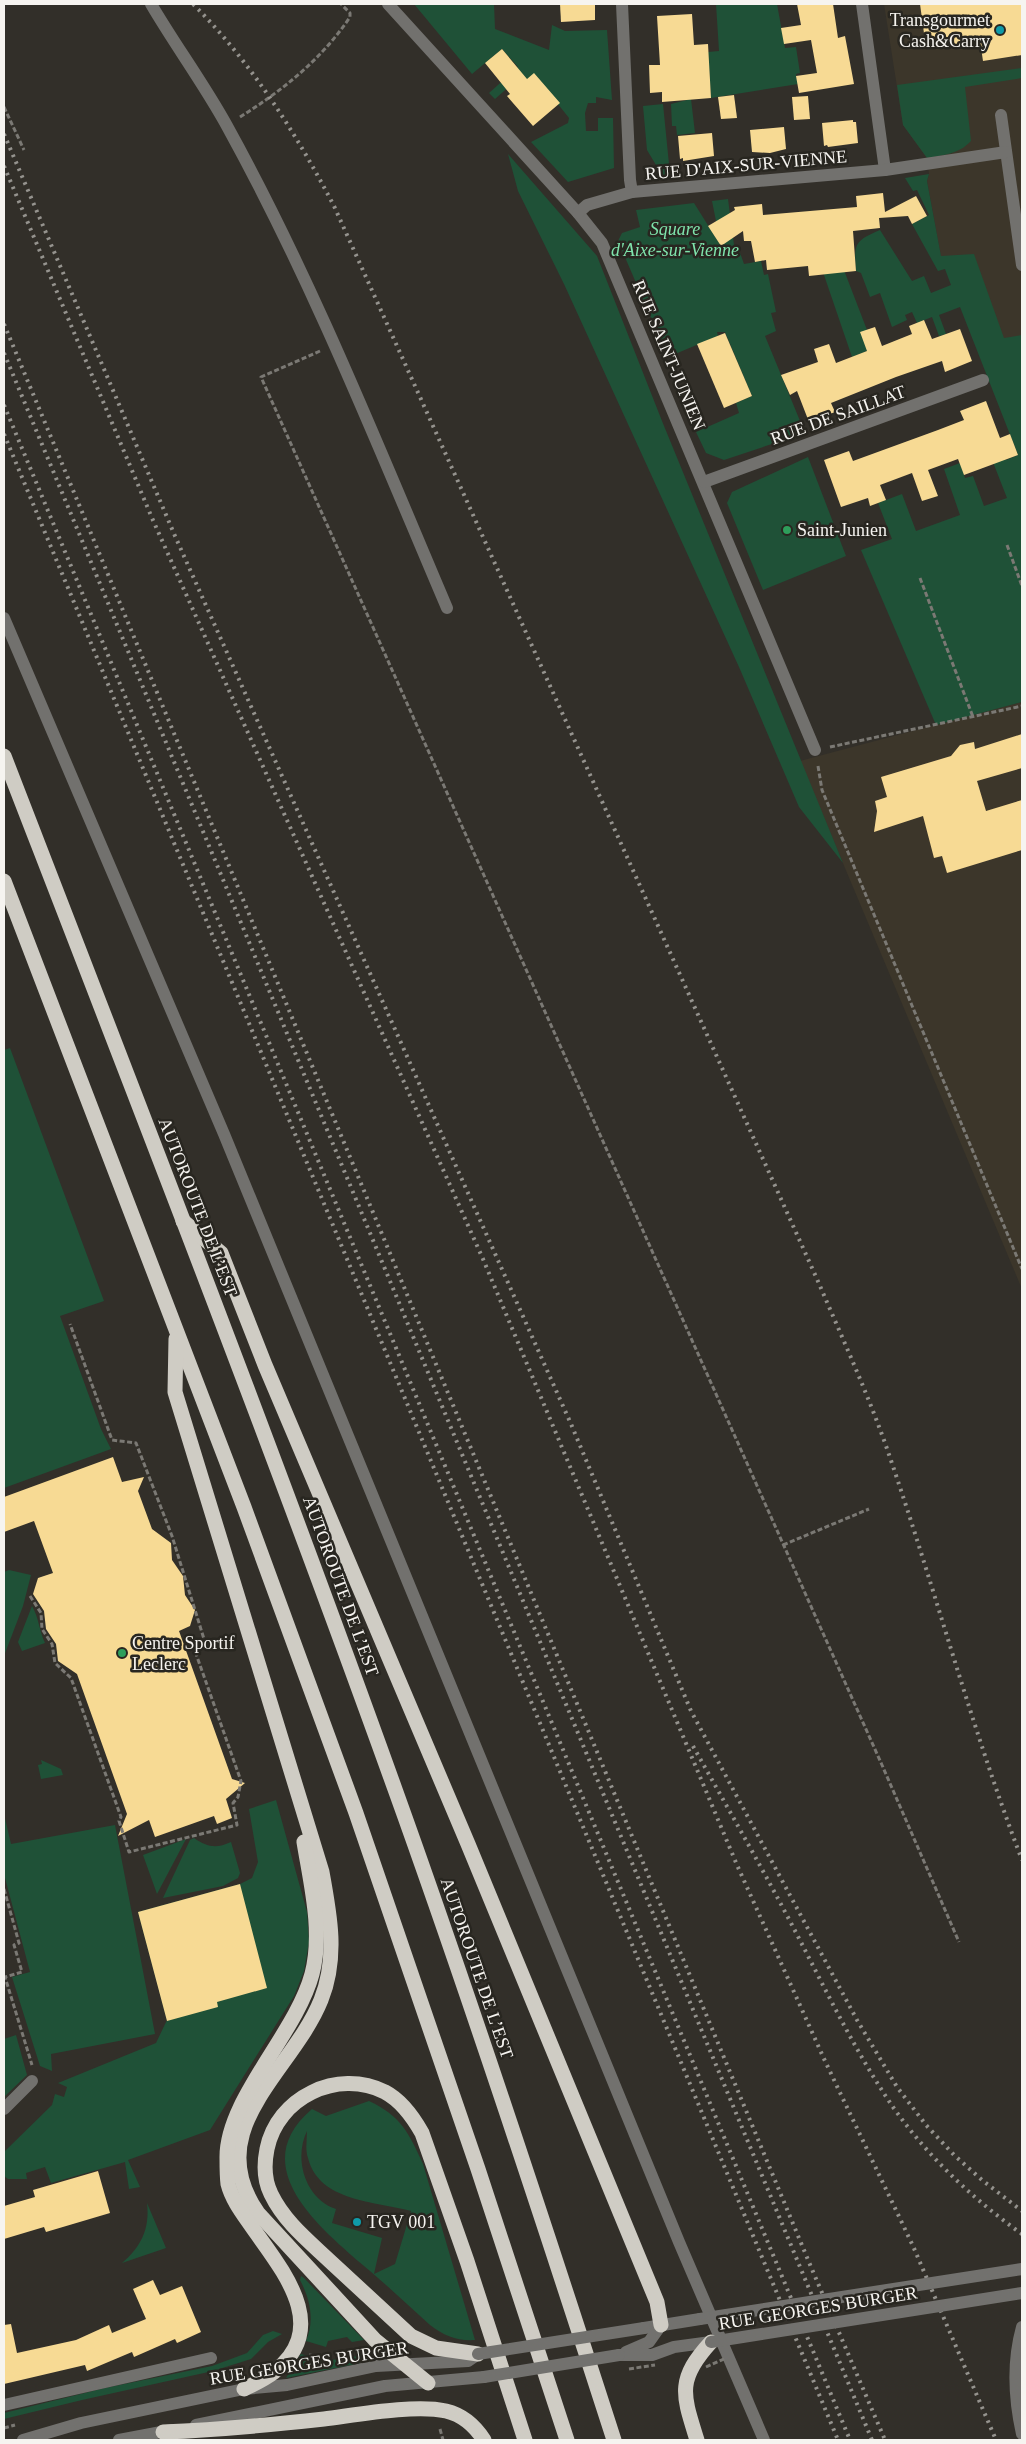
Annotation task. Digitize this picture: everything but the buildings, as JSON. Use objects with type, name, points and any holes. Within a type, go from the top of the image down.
[{"type":"highway","name":"AUTOROUTE DE L’EST","points":[[4,756],[284,1486],[397,1795],[517,2140],[614,2440]]},
{"type":"highway","points":[[4,881],[244,1507],[356,1813],[478,2169],[566,2440]]},
{"type":"highway","points":[[183,1221],[221,1253],[265,1365],[468,1844],[654,2293],[661,2325]]},
{"type":"highway","points":[[176,1333],[175,1392],[322,1872],[330,1913],[332,1944],[330,1970],[321,2000],[306,2029],[251,2110],[239,2142],[239,2169],[246,2196],[258,2213],[375,2340],[428,2383]]},
{"type":"highway","points":[[244,2389],[273,2372],[281,2365],[293,2348],[300,2329],[300,2316],[295,2292],[237,2205],[228,2184],[227,2155],[234,2120],[298,2011],[312,1974],[316,1933],[313,1896],[297,1792]]},
{"type":"highway","points":[[478,2354],[436,2348],[411,2336],[284,2218],[270,2192],[264,2164],[269,2139],[278,2120],[291,2106],[308,2094],[343,2083],[384,2091],[399,2101],[414,2118],[422,2133],[467,2261],[524,2440]]},
{"type":"highway","points":[[697,2440],[684,2400],[684,2389],[693,2365],[711,2342]]},
{"type":"highway","points":[[163,2432],[242,2428],[378,2412],[426,2409],[446,2411],[464,2418],[476,2428],[484,2440]]},
{"type":"street","points":[[151,4],[227,126],[335,345],[447,608]]},
{"type":"street","name":"RUE SAINT-JUNIEN","points":[[388,4],[578,213],[602,243],[815,750]]},
{"type":"street","points":[[622,4],[632,192]]},
{"type":"street","points":[[862,4],[885,170]]},
{"type":"street","points":[[1001,115],[1022,265]]},
{"type":"street","name":"RUE D'AIX-SUR-VIENNE","points":[[578,213],[587,205],[632,192],[885,170],[1006,152]]},
{"type":"street","name":"RUE DE SAILLAT","points":[[704,482],[983,380]]},
{"type":"street","points":[[4,618],[224,1134],[679,2242],[764,2440]]},
{"type":"street","points":[[4,2109],[32,2082]]},
{"type":"street","name":"RUE GEORGES BURGER","points":[[23,2440],[81,2423],[244,2389],[287,2385],[376,2366],[468,2361],[478,2354],[1022,2269]]},
{"type":"street","name":"RUE GEORGES BURGER","points":[[119,2440],[376,2388],[484,2377],[650,2349],[711,2342],[1022,2293]]},
{"type":"street","points":[[650,2349],[661,2325]]},
{"type":"street","points":[[1022,2327],[1016,2348],[1015,2371],[1015,2394],[1022,2434]]},
{"type":"street","points":[[4,2405],[211,2358]]},
{"type":"path","points":[[227,126],[288,85],[330,44],[350,17],[350,13],[341,4]]},
{"type":"path","points":[[4,107],[24,150]]},
{"type":"path","points":[[335,345],[260,377],[959,1942]]},
{"type":"path","points":[[1007,545],[1022,586]]},
{"type":"path","points":[[920,578],[973,717]]},
{"type":"path","points":[[1022,706],[815,750],[822,790],[1022,1269]]},
{"type":"path","points":[[30,1596],[41,1613],[42,1630],[52,1644],[55,1663],[71,1678],[121,1817],[119,1821],[129,1852],[237,1825],[232,1803],[238,1797],[241,1781],[195,1651],[204,1639],[172,1536],[136,1443],[112,1440],[70,1324]]},
{"type":"path","points":[[783,1545],[869,1509]]},
{"type":"path","points":[[4,1889],[19,1943],[14,1945],[22,1972],[5,1977],[32,2065],[32,2082]]},
{"type":"path","points":[[441,2429],[443,2440]]},
{"type":"shaded area","points":[[884,4],[1022,4],[1022,387],[941,257],[927,181],[929,174],[927,158],[903,125]]},
{"type":"shaded area","points":[[1022,702],[1022,1289],[800,761]]},
{"type":"green space","points":[[414,4],[494,4],[495,29],[549,50],[552,25],[565,31],[607,30],[612,100],[596,97],[596,103],[588,103],[585,113],[586,131],[598,131],[598,118],[613,118],[614,168],[568,182],[531,142],[568,123],[569,118],[534,74],[524,82],[520,77],[495,99],[489,93],[518,67],[502,49],[472,74]]},
{"type":"green space","points":[[716,4],[777,4],[785,48],[796,47],[800,73],[796,74],[798,84],[711,98],[708,52],[719,51]]},
{"type":"green space","points":[[1022,68],[1022,78],[965,87],[971,141],[961,149],[945,155],[927,158],[903,125],[897,85]]},
{"type":"green space","points":[[691,99],[695,133],[677,135],[676,126],[672,126],[671,104]]},
{"type":"green space","points":[[663,104],[670,174],[662,175],[647,150],[643,106]]},
{"type":"green space","points":[[508,154],[597,256],[662,421],[843,863],[799,807],[739,667],[564,284],[518,191]]},
{"type":"green space","points":[[929,174],[927,181],[941,256],[974,254],[1004,338],[1022,335],[1022,702],[936,725],[861,550],[892,539],[878,503],[902,494],[916,531],[960,515],[944,469],[960,463],[965,478],[973,476],[984,506],[1007,498],[989,452],[1001,448],[1006,460],[1018,455],[960,307],[939,315],[946,334],[939,336],[932,317],[917,323],[912,312],[905,315],[907,320],[892,327],[880,293],[870,297],[861,273],[856,271],[855,255],[858,244],[865,237],[880,230],[912,281],[924,276],[931,293],[951,285],[945,269],[938,271],[912,224],[929,215],[917,190],[913,191],[905,178]]},
{"type":"green space","name":"Square d'Aixe-sur-Vienne","points":[[728,199],[734,245],[738,247],[744,264],[761,261],[764,275],[768,274],[776,312],[771,313],[776,331],[765,336],[805,433],[724,460],[706,453],[696,432],[739,413],[736,403],[752,396],[725,332],[717,332],[718,336],[668,357],[618,241],[622,233],[640,227],[636,210],[694,203],[721,246],[712,201]]},
{"type":"green space","points":[[842,265],[867,330],[867,351],[852,357],[824,275],[824,271]]},
{"type":"green space","name":"Saint-Junien","points":[[808,457],[846,556],[763,590],[727,503],[732,492]]},
{"type":"green space","points":[[10,1048],[104,1301],[60,1316],[101,1429],[111,1449],[4,1488],[4,1050]]},
{"type":"green space","points":[[9,1570],[31,1575],[23,1606],[4,1656],[4,1572]]},
{"type":"green space","points":[[32,1606],[45,1643],[22,1651],[18,1642]]},
{"type":"green space","points":[[41,1760],[61,1769],[63,1775],[41,1779],[38,1765],[42,1764]]},
{"type":"green space","points":[[276,1800],[307,1912],[309,1942],[304,1971],[294,1996],[210,2130],[128,2160],[140,2187],[129,2189],[125,2162],[51,2183],[45,2167],[26,2173],[27,2179],[8,2179],[4,2176],[4,2152],[52,2105],[55,2094],[64,2097],[67,2087],[58,2083],[156,2043],[167,2020],[138,1912],[240,1884],[252,1878],[258,1862],[249,1809]]},
{"type":"green space","points":[[4,1814],[11,1844],[115,1825],[155,2034],[51,2054],[52,2071],[40,2066],[12,1977],[30,1972],[4,1874]]},
{"type":"green space","points":[[194,1838],[212,1846],[221,1846],[231,1842],[240,1873],[238,1878],[223,1886],[163,1898],[190,1840]]},
{"type":"green space","points":[[186,1839],[157,1894],[143,1855]]},
{"type":"green space","points":[[16,2035],[27,2075],[4,2097],[4,2039]]},
{"type":"green space","points":[[369,2101],[389,2113],[408,2134],[423,2164],[475,2340],[462,2340],[451,2337],[430,2325],[332,2238],[313,2218],[298,2198],[288,2176],[285,2154],[293,2131],[312,2109],[326,2116]],"holes":[[[307,2131],[306,2148],[308,2158],[314,2173],[324,2183],[350,2197],[411,2211],[395,2264],[374,2274],[382,2238],[332,2223],[336,2209],[317,2197],[310,2188],[302,2166],[301,2154]]]},
{"type":"green space","points":[[147,2203],[166,2248],[122,2263],[134,2251],[143,2237],[147,2221]]},
{"type":"green space","points":[[301,2276],[364,2340],[352,2342],[347,2337],[328,2341],[326,2347],[306,2341],[311,2317],[309,2302],[300,2280]]},
{"type":"green space","points":[[273,2331],[282,2334],[268,2342],[251,2359],[213,2371],[4,2419],[4,2413],[105,2388],[212,2366],[247,2353],[263,2335]]},
{"type":"green space","points":[[301,2354],[325,2361],[358,2356],[360,2363],[286,2378]]},
{"type":"railway","points":[[193,4],[234,50],[271,99],[304,152],[334,206],[817,1279],[861,1381],[885,1443],[985,1757],[1022,1860]]},
{"type":"railway","points":[[4,134],[175,536],[571,1424],[691,1711],[857,2020],[897,2087],[926,2125],[954,2155],[1022,2211]]},
{"type":"railway","points":[[4,166],[152,518],[483,1259],[737,1865],[825,2061],[913,2246],[996,2440]]},
{"type":"railway","points":[[4,324],[811,2267],[885,2440]]},
{"type":"railway","points":[[4,353],[872,2440]]},
{"type":"railway","points":[[4,405],[850,2440]]},
{"type":"railway","points":[[4,434],[838,2440]]},
{"type":"railway","points":[[693,1746],[768,1880],[852,2040],[893,2107],[921,2143],[952,2176],[1022,2234]]},
{"type":"place","name":"Transgourmet Cash&Carry","points":[[1000,30]]},
{"type":"place","name":"Saint-Junien","points":[[787,530]]},
{"type":"place","name":"Centre Sportif Leclerc","points":[[122,1653]]},
{"type":"place","name":"TGV 001","points":[[357,2222]]}]
